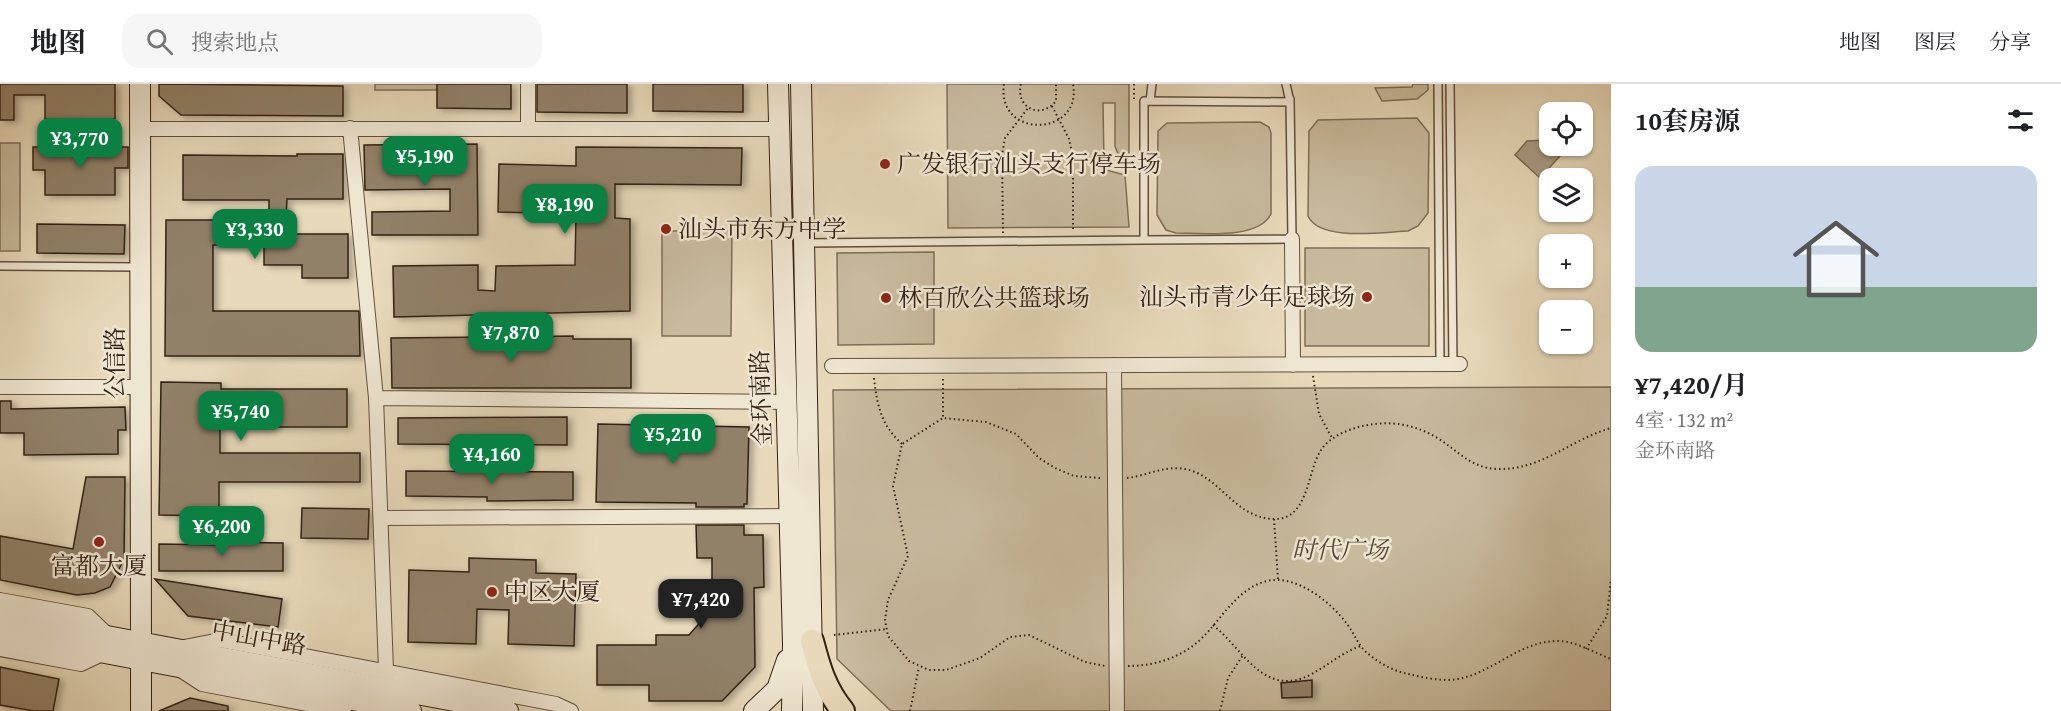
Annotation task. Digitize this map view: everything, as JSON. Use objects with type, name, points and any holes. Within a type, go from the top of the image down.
[{"type":"main road","name":"公信路","points":[[140,84],[141,711]]},
{"type":"main road","name":"金环南路","points":[[778,84],[790,516],[803,642],[813,711]]},
{"type":"main road","name":"金环南路","points":[[792,711],[803,642],[804,243],[801,84]]},
{"type":"main road","name":"中山中路","points":[[0,616],[141,651],[335,677],[502,704]]},
{"type":"main road","name":"中山中路","points":[[0,633],[106,644]]},
{"type":"main road","points":[[754,711],[777,689],[803,642]]},
{"type":"main road","points":[[803,642],[830,695],[843,711]]},
{"type":"main road","name":"中山中路","points":[[177,657],[345,705],[404,710]]},
{"type":"street","points":[[528,84],[528,127]]},
{"type":"street","points":[[140,129],[528,127],[779,129]]},
{"type":"street","points":[[350,128],[376,398],[386,670]]},
{"type":"street","points":[[1292,239],[1293,364]]},
{"type":"street","points":[[832,366],[1451,364]]},
{"type":"street","points":[[1114,365],[1117,711]]},
{"type":"street","points":[[0,387],[140,387]]},
{"type":"street","points":[[376,398],[787,402]]},
{"type":"street","points":[[382,518],[790,516]]},
{"type":"street","points":[[0,600],[88,616],[106,644],[81,664],[0,649]]},
{"type":"street","points":[[345,705],[328,708],[202,684],[177,657],[220,640],[386,670],[502,704],[556,704],[571,711]]},
{"type":"street","points":[[335,677],[356,664]]},
{"type":"lane","points":[[1150,101],[1152,84]]},
{"type":"lane","points":[[804,243],[1292,239],[1288,84]]},
{"type":"lane","points":[[1438,84],[1451,364]]},
{"type":"lane","points":[[1450,84],[1451,364]]},
{"type":"lane","points":[[1144,240],[1144,101],[1290,102]]},
{"type":"lane","points":[[0,266],[140,267]]},
{"type":"path","points":[[1004,84],[1004,98],[1008,108],[1019,119],[1036,126],[1058,120],[1072,102],[1072,84]]},
{"type":"path","points":[[1021,84],[1020,97],[1028,108],[1041,111],[1053,106],[1058,95],[1056,84]]},
{"type":"path","points":[[1134,84],[1134,102]]},
{"type":"path","points":[[1053,106],[1069,139],[1073,157],[1073,232],[1083,231]]},
{"type":"path","points":[[1003,233],[1002,155],[1005,138],[1028,108]]},
{"type":"path","points":[[829,231],[852,231]]},
{"type":"path","points":[[1312,364],[1319,414],[1332,438]]},
{"type":"path","points":[[873,366],[878,407],[884,424],[902,444]]},
{"type":"path","points":[[943,366],[943,418]]},
{"type":"path","points":[[1611,428],[1595,432],[1532,466],[1495,469],[1472,464],[1435,436],[1404,423],[1356,428],[1332,438],[1321,449],[1309,473],[1300,505],[1293,513],[1274,519],[1245,512],[1211,481],[1185,469],[1172,468],[1140,477],[1115,479],[1074,476],[1054,468],[1039,458],[1016,434],[1003,427],[961,418],[943,418],[902,444],[893,486],[908,556],[888,600],[885,620],[888,636],[919,667],[946,670],[965,666],[1010,637],[1029,635],[1084,662],[1116,667],[1145,666],[1171,658],[1191,646],[1250,589],[1266,581],[1284,579],[1304,588],[1324,602],[1347,624],[1361,646],[1384,666],[1436,679],[1458,679],[1517,650],[1538,643],[1560,641],[1611,659]]},
{"type":"path","points":[[1274,519],[1278,580]]},
{"type":"path","points":[[1586,649],[1607,616],[1611,579]]},
{"type":"path","points":[[1214,625],[1243,655],[1275,681],[1296,681],[1361,646]]},
{"type":"path","points":[[834,634],[887,629]]},
{"type":"path","points":[[1220,711],[1228,678],[1243,655]]},
{"type":"path","points":[[910,711],[919,667]]},
{"type":"green space","points":[[375,84],[437,84],[437,90],[375,90]]},
{"type":"green space","points":[[947,84],[1129,84],[1129,153],[1118,154],[1115,146],[1115,103],[1103,103],[1104,163],[1106,170],[1125,175],[1129,227],[948,228]]},
{"type":"green space","points":[[1413,84],[1428,84],[1428,90],[1417,99],[1382,101],[1375,88],[1412,87]]},
{"type":"green space","points":[[1417,118],[1429,133],[1428,213],[1418,226],[1408,231],[1353,234],[1325,229],[1315,224],[1308,216],[1309,131],[1318,120]]},
{"type":"green space","points":[[1260,122],[1269,127],[1271,133],[1271,214],[1254,228],[1242,231],[1214,234],[1176,233],[1166,230],[1157,215],[1158,131],[1167,123]]},
{"type":"green space","points":[[0,143],[20,143],[20,251],[0,251]]},
{"type":"green space","points":[[662,231],[732,231],[731,336],[662,336]]},
{"type":"green space","name":"汕头市青少年足球场","points":[[1305,248],[1429,248],[1429,346],[1305,346]]},
{"type":"green space","name":"林百欣公共篮球场","points":[[934,252],[934,344],[838,345],[837,253]]},
{"type":"green space","name":"时代广场","points":[[1611,387],[1611,711],[891,711],[837,659],[833,390]]},
{"type":"shaded area","points":[[1539,140],[1539,156],[1560,156],[1549,168],[1539,168],[1539,177],[1515,155],[1527,141]]},
{"type":"building","points":[[0,84],[115,84],[115,119],[45,119],[45,95],[14,95],[14,120],[0,120]]},
{"type":"building","points":[[159,84],[343,86],[343,116],[181,115],[159,96]]},
{"type":"building","points":[[437,84],[511,84],[511,109],[437,108]]},
{"type":"building","points":[[537,84],[627,84],[627,113],[537,112]]},
{"type":"building","points":[[653,84],[743,84],[743,112],[653,111]]},
{"type":"building","points":[[477,144],[478,235],[372,235],[372,212],[450,211],[450,189],[365,190],[364,145]]},
{"type":"building","points":[[33,147],[128,147],[128,168],[115,168],[115,195],[45,195],[45,170],[33,170]]},
{"type":"building","points":[[576,147],[742,148],[741,185],[615,184],[615,218],[630,219],[630,311],[394,317],[393,266],[478,265],[478,290],[495,291],[496,266],[575,265],[576,214],[498,212],[499,164],[576,166]]},
{"type":"building","points":[[297,154],[343,154],[343,199],[287,199],[285,234],[348,234],[348,278],[302,278],[302,265],[264,265],[264,245],[213,245],[213,311],[359,311],[360,356],[165,356],[166,220],[269,220],[269,200],[183,200],[183,155],[297,156]]},
{"type":"building","points":[[37,224],[125,225],[124,254],[37,253]]},
{"type":"building","points":[[573,336],[573,339],[631,339],[631,388],[392,388],[391,338]]},
{"type":"building","points":[[161,382],[221,383],[221,389],[347,389],[347,427],[220,427],[220,453],[360,453],[360,482],[219,482],[219,516],[159,515]]},
{"type":"building","points":[[0,401],[11,401],[11,409],[125,407],[126,430],[118,430],[118,454],[24,455],[24,433],[0,433]]},
{"type":"building","points":[[567,417],[567,445],[398,444],[398,418]]},
{"type":"building","points":[[598,424],[749,427],[747,504],[744,504],[744,507],[696,507],[696,503],[596,502]]},
{"type":"building","points":[[406,471],[573,472],[573,500],[487,501],[487,497],[406,496]]},
{"type":"building","name":"富都大厦","points":[[86,477],[125,477],[124,559],[110,587],[95,593],[77,595],[0,580],[0,536],[73,549]]},
{"type":"building","points":[[302,508],[369,509],[368,539],[301,538]]},
{"type":"building","points":[[696,525],[744,525],[744,535],[763,535],[764,587],[754,588],[755,667],[722,701],[649,701],[649,685],[597,685],[597,645],[656,645],[656,635],[689,635],[712,609],[712,558],[697,558]]},
{"type":"building","points":[[224,542],[283,543],[283,571],[159,571],[159,544],[224,545]]},
{"type":"building","name":"中区大厦","points":[[469,558],[536,560],[536,573],[576,574],[574,646],[508,644],[509,610],[477,609],[476,644],[408,642],[409,570],[469,572]]},
{"type":"building","points":[[155,579],[282,599],[278,627],[188,616]]},
{"type":"building","points":[[0,667],[59,679],[53,711],[34,711],[0,705]]},
{"type":"building","points":[[1312,680],[1312,697],[1282,698],[1281,683]]},
{"type":"building","points":[[190,698],[228,706],[228,711],[159,711]]},
{"type":"place","name":"广发银行汕头支行停车场","points":[[885,164]]},
{"type":"place","name":"汕头市东方中学","points":[[666,229]]},
{"type":"place","name":"汕头市青少年足球场","points":[[1367,297]]},
{"type":"place","name":"林百欣公共篮球场","points":[[886,298]]},
{"type":"place","name":"富都大厦","points":[[99,542]]},
{"type":"place","name":"中区大厦","points":[[492,592]]}]
